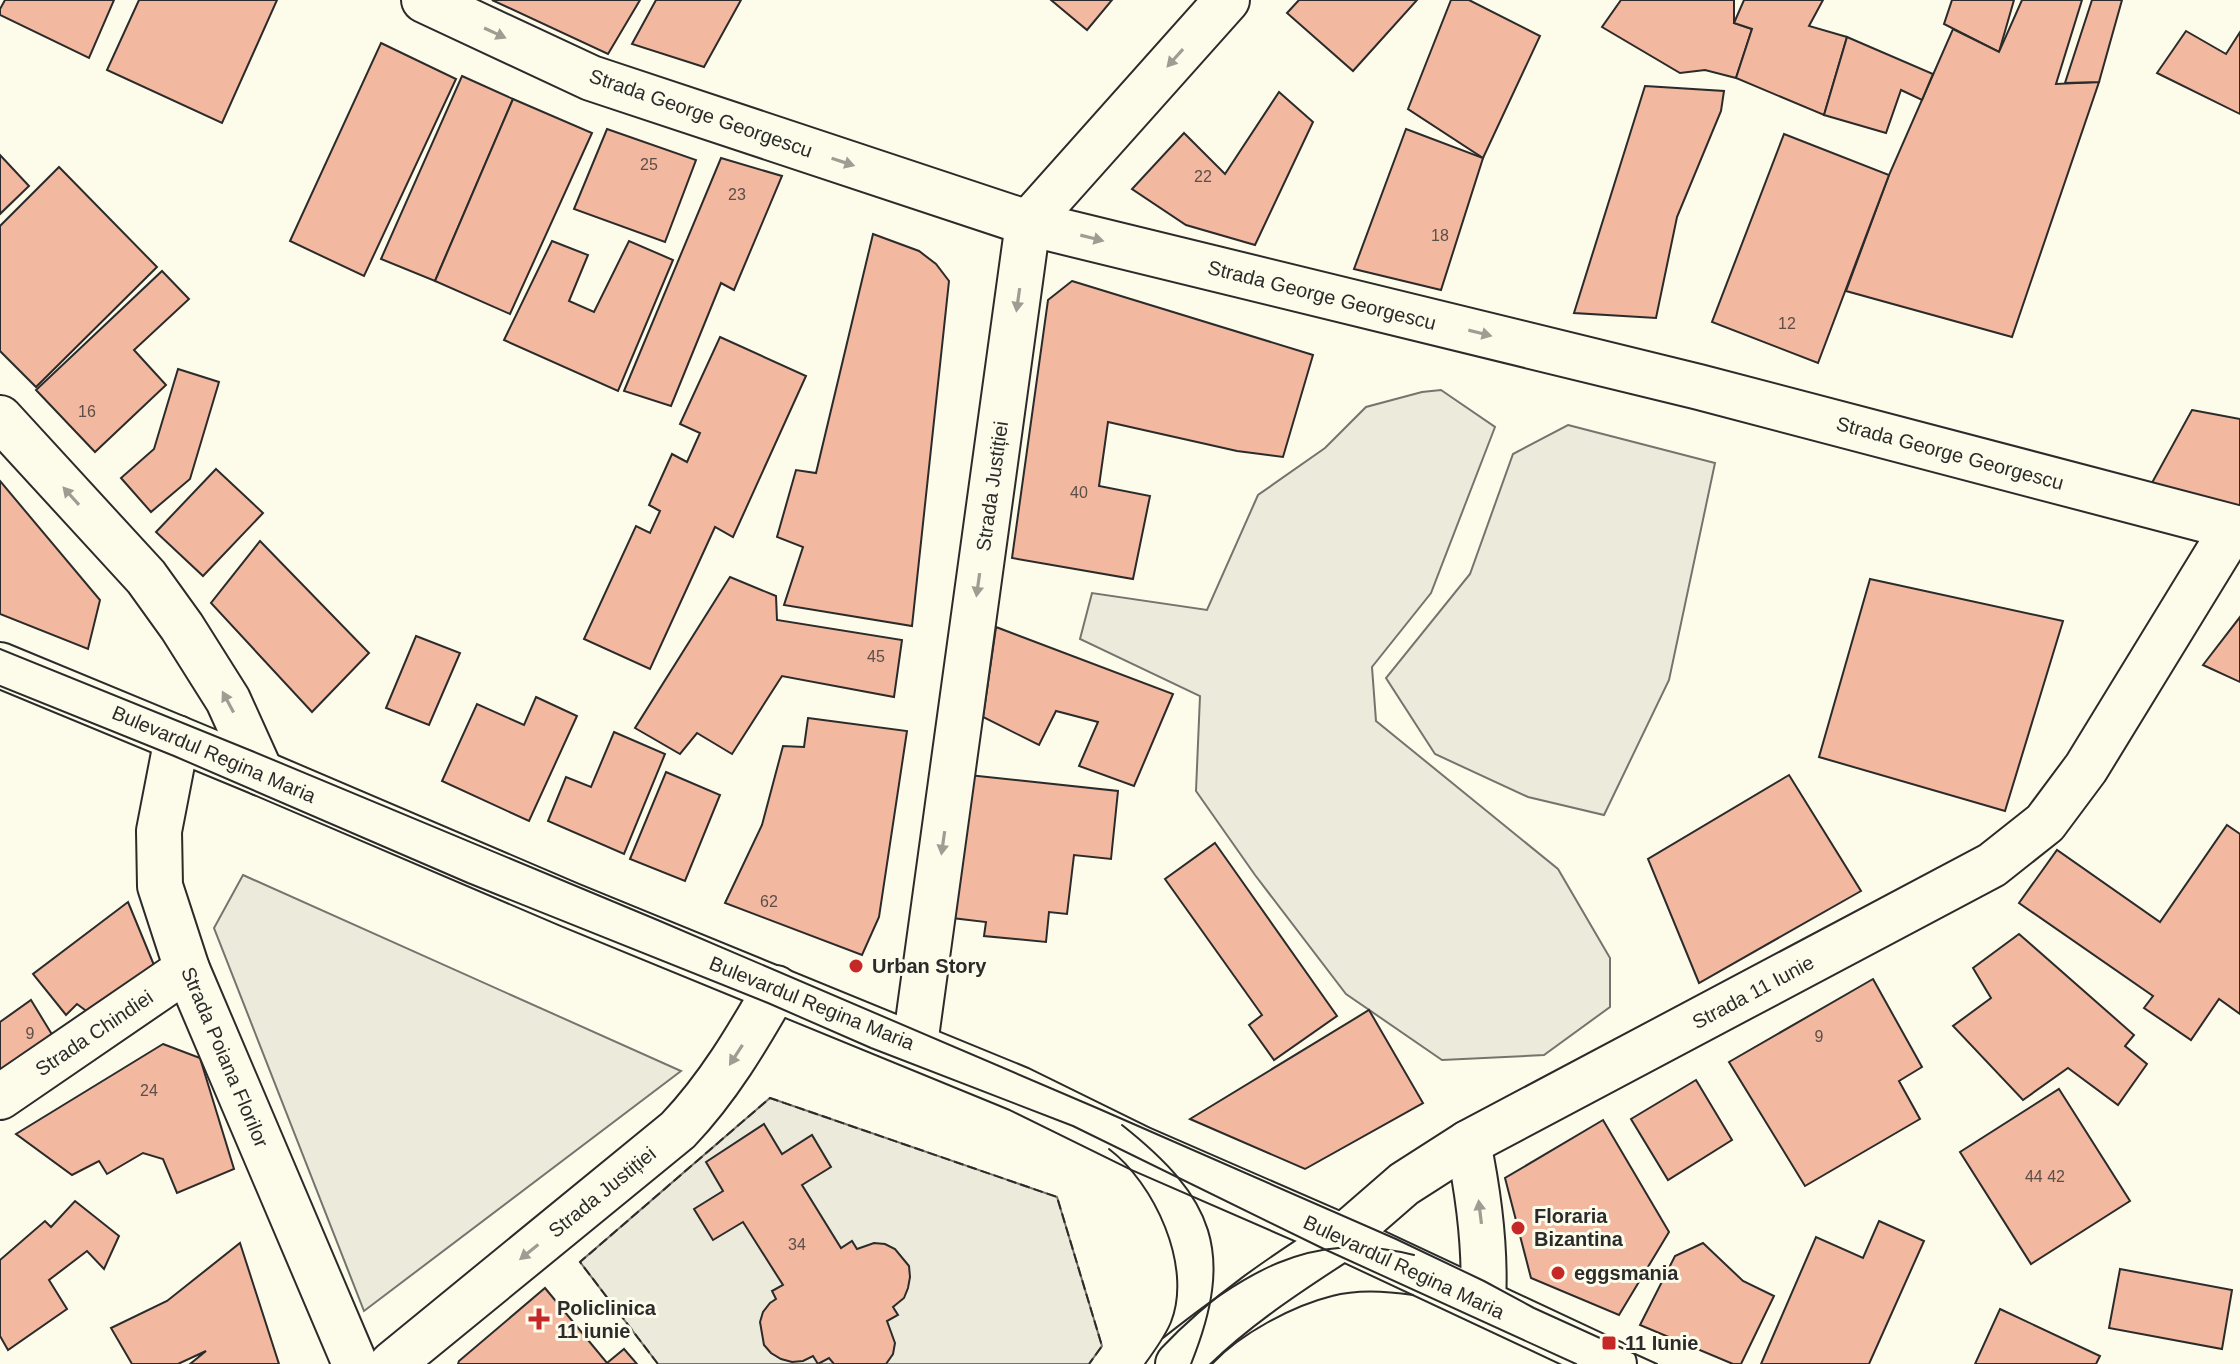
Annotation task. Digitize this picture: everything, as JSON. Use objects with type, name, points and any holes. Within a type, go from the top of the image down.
[{"type":"street","name":"Strada George Georgescu","points":[[424,0],[591,78],[1028,223],[1699,387],[2237,529]]},
{"type":"street","points":[[1028,223],[1227,0]]},
{"type":"street","name":"Strada Justiției","points":[[915,1044],[1028,223]]},
{"type":"street","points":[[0,418],[146,577],[228,700],[261,773]]},
{"type":"street","name":"Strada 11 Iunie","points":[[1178,1364],[1229,1315],[1343,1237],[1404,1184],[1468,1143],[1992,865],[2045,823],[2086,768],[2237,529]]},
{"type":"street","name":"Bulevardul Regina Maria","points":[[0,665],[570,905],[1019,1089],[1141,1149],[1343,1237],[1614,1364]]},
{"type":"street","name":"Strada Poiana Florilor","points":[[177,738],[159,831],[160,886],[187,969],[355,1364]]},
{"type":"street","name":"Strada Chindiei","points":[[0,1097],[187,969]]},
{"type":"street","name":"Strada Justiției","points":[[392,1364],[678,1130],[720,1081],[776,988]]},
{"type":"street","points":[[1468,1143],[1483,1234],[1483,1302]]},
{"type":"shaded area","points":[[1441,390],[1495,427],[1431,593],[1372,667],[1376,721],[1558,869],[1610,958],[1610,1007],[1544,1055],[1442,1060],[1346,994],[1255,875],[1196,791],[1200,696],[1080,639],[1092,593],[1207,610],[1258,495],[1325,448],[1366,407]]},
{"type":"shaded area","points":[[1568,425],[1715,463],[1669,680],[1604,815],[1528,797],[1435,754],[1386,678],[1470,574],[1513,454]]},
{"type":"shaded area","points":[[243,875],[681,1071],[364,1311],[214,928]]},
{"type":"shaded area","points":[[770,1098],[1057,1197],[1102,1346],[1089,1364],[658,1364],[580,1262]]},
{"type":"building","points":[[5,0],[114,0],[89,58],[0,15]]},
{"type":"building","points":[[139,0],[277,0],[222,123],[107,70]]},
{"type":"building","points":[[492,0],[640,0],[608,54]]},
{"type":"building","points":[[656,0],[741,0],[704,67],[632,44]]},
{"type":"building","points":[[1051,0],[1112,0],[1087,30]]},
{"type":"building","points":[[1299,0],[1417,0],[1353,71],[1287,13]]},
{"type":"building","points":[[1451,0],[1469,0],[1540,36],[1483,158],[1408,109]]},
{"type":"building","points":[[1621,0],[1734,0],[1734,23],[1752,29],[1736,78],[1705,70],[1680,73],[1602,27]]},
{"type":"building","points":[[1744,0],[1823,0],[1809,26],[1847,37],[1824,115],[1736,78],[1752,29],[1734,23]]},
{"type":"building","points":[[1952,0],[2014,0],[1999,52],[1944,24]]},
{"type":"building","points":[[2022,0],[2082,0],[2056,84],[2099,82],[2012,337],[1846,291],[1889,175],[1953,29],[1999,52]]},
{"type":"building","points":[[2092,0],[2122,0],[2099,82],[2065,83]]},
{"type":"building","points":[[2186,31],[2226,54],[2240,32],[2240,114],[2157,73]]},
{"type":"building","points":[[1847,37],[1933,74],[1922,100],[1901,90],[1886,133],[1824,115]]},
{"type":"building","points":[[381,43],[456,79],[364,276],[290,241]]},
{"type":"building","points":[[462,76],[513,99],[435,281],[381,259]]},
{"type":"building","points":[[1645,86],[1724,91],[1721,111],[1677,217],[1656,318],[1574,313]]},
{"type":"building","points":[[1279,92],[1313,122],[1255,245],[1186,225],[1132,189],[1184,133],[1225,174]]},
{"type":"building","points":[[513,99],[592,133],[510,314],[435,281]]},
{"type":"building","points":[[607,129],[696,160],[665,242],[574,209]]},
{"type":"building","points":[[1406,129],[1483,158],[1441,290],[1354,269]]},
{"type":"building","points":[[1784,134],[1889,175],[1818,363],[1712,322]]},
{"type":"building","points":[[0,155],[29,186],[0,214]]},
{"type":"building","points":[[721,158],[782,176],[734,290],[721,283],[671,406],[624,391]]},
{"type":"building","points":[[59,167],[157,267],[36,387],[0,351],[0,226]]},
{"type":"building","points":[[873,234],[919,251],[936,264],[949,281],[912,626],[784,605],[803,547],[777,537],[796,470],[816,473]]},
{"type":"building","points":[[552,241],[588,255],[569,301],[594,312],[629,241],[673,260],[618,391],[504,340]]},
{"type":"building","points":[[162,271],[189,299],[134,350],[166,385],[95,452],[36,390]]},
{"type":"building","points":[[1072,281],[1313,355],[1283,457],[1237,451],[1108,422],[1099,486],[1150,496],[1133,579],[1012,558],[1048,300]]},
{"type":"building","points":[[720,337],[806,376],[733,537],[715,527],[650,669],[584,639],[636,526],[650,533],[660,511],[649,505],[672,454],[687,462],[700,433],[680,424]]},
{"type":"building","points":[[178,369],[219,382],[190,479],[151,512],[121,478],[154,449]]},
{"type":"building","points":[[2192,410],[2240,419],[2240,515],[2148,490]]},
{"type":"building","points":[[216,469],[263,513],[203,576],[156,532]]},
{"type":"building","points":[[0,481],[100,600],[88,649],[0,614]]},
{"type":"building","points":[[260,541],[369,653],[312,712],[211,603]]},
{"type":"building","points":[[730,577],[776,596],[777,620],[902,640],[894,697],[782,676],[732,754],[697,733],[680,754],[635,728]]},
{"type":"building","points":[[1870,579],[2063,621],[2005,811],[1819,757]]},
{"type":"building","points":[[2240,617],[2240,682],[2203,665]]},
{"type":"building","points":[[996,627],[1173,694],[1134,786],[1079,766],[1098,722],[1056,711],[1039,745],[983,717]]},
{"type":"building","points":[[416,636],[460,653],[429,725],[386,708]]},
{"type":"building","points":[[536,697],[577,716],[529,821],[442,781],[477,704],[524,725]]},
{"type":"building","points":[[808,718],[907,731],[879,917],[862,955],[725,903],[762,825],[783,746],[804,747]]},
{"type":"building","points":[[614,732],[665,754],[624,854],[548,821],[566,777],[591,787]]},
{"type":"building","points":[[666,772],[720,795],[685,881],[630,859]]},
{"type":"building","points":[[959,774],[1118,791],[1111,859],[1074,855],[1067,914],[1049,912],[1046,942],[984,936],[986,922],[944,917]]},
{"type":"building","points":[[1789,775],[1861,891],[1699,983],[1648,859]]},
{"type":"building","points":[[2227,825],[2240,834],[2240,1014],[2219,999],[2191,1040],[2144,1008],[2153,996],[2019,903],[2057,850],[2160,922]]},
{"type":"building","points":[[1215,843],[1337,1016],[1274,1060],[1249,1025],[1262,1015],[1165,879]]},
{"type":"building","points":[[128,902],[156,970],[93,1016],[77,1004],[66,1015],[33,974]]},
{"type":"building","points":[[2019,934],[2134,1035],[2125,1046],[2147,1064],[2118,1105],[2068,1068],[2023,1100],[1953,1026],[1991,998],[1973,968]]},
{"type":"building","points":[[1873,979],[1922,1067],[1899,1081],[1920,1119],[1805,1186],[1729,1062]]},
{"type":"building","points":[[31,1000],[59,1046],[0,1088],[0,1022]]},
{"type":"building","points":[[1369,1010],[1423,1103],[1305,1169],[1190,1119]]},
{"type":"building","points":[[163,1044],[200,1058],[234,1169],[177,1193],[163,1159],[143,1153],[107,1174],[99,1161],[72,1175],[16,1134]]},
{"type":"building","points":[[1696,1080],[1732,1140],[1668,1180],[1631,1119]]},
{"type":"building","points":[[2059,1089],[2130,1201],[2031,1264],[1960,1152]]},
{"type":"building","points":[[1603,1120],[1669,1232],[1619,1315],[1531,1278],[1505,1178]]},
{"type":"building","points":[[764,1124],[782,1154],[812,1135],[831,1167],[802,1185],[841,1248],[852,1241],[857,1249],[874,1243],[885,1244],[895,1249],[909,1266],[908,1288],[904,1298],[893,1307],[898,1315],[887,1321],[895,1343],[893,1354],[886,1364],[834,1364],[829,1358],[818,1364],[813,1356],[792,1362],[771,1353],[764,1345],[760,1322],[763,1312],[776,1299],[772,1291],[783,1285],[743,1222],[713,1240],[694,1209],[723,1191],[706,1162]]},
{"type":"building","points":[[75,1201],[119,1236],[104,1269],[87,1251],[49,1280],[67,1309],[8,1350],[0,1336],[0,1260],[45,1221],[51,1227]]},
{"type":"building","points":[[1879,1221],[1924,1241],[1869,1364],[1761,1364],[1816,1237],[1863,1258]]},
{"type":"building","points":[[240,1243],[279,1364],[190,1364],[206,1351],[178,1364],[132,1364],[111,1328],[167,1301]]},
{"type":"building","points":[[1703,1243],[1743,1281],[1774,1296],[1741,1364],[1733,1364],[1640,1325],[1675,1256]]},
{"type":"building","points":[[2120,1269],[2232,1290],[2222,1349],[2109,1328]]},
{"type":"building","name":"Policlinica 11 iunie","points":[[545,1288],[607,1363],[624,1349],[637,1364],[458,1364]]},
{"type":"building","points":[[2000,1309],[2100,1356],[2096,1364],[1975,1364]]},
{"type":"tram line","points":[[0,649],[660,921],[1097,1108],[1396,1239],[1534,1308],[1657,1364]]},
{"type":"tram line","points":[[0,686],[174,756],[468,883],[768,1003],[871,1048],[1073,1126],[1324,1249],[1576,1364]]},
{"type":"tram line","points":[[1122,1125],[1178,1177],[1196,1203],[1208,1230],[1213,1258],[1212,1290],[1205,1325],[1191,1364]]},
{"type":"tram line","points":[[1109,1149],[1141,1182],[1165,1227],[1173,1252],[1177,1276],[1171,1322],[1145,1364]]},
{"type":"tram line","points":[[1163,1338],[1221,1295],[1278,1263],[1309,1253],[1341,1248],[1376,1248],[1414,1255]]},
{"type":"tram line","points":[[1212,1364],[1252,1332],[1284,1314],[1317,1301],[1362,1292],[1413,1295]]},
{"type":"fence","points":[[658,1364],[580,1262],[770,1098],[1057,1197],[1102,1346],[1089,1364]]},
{"type":"place","name":"Urban Story","points":[[856,966]]},
{"type":"place","name":"Floraria Bizantina","points":[[1518,1228]]},
{"type":"place","name":"eggsmania","points":[[1558,1273]]},
{"type":"place","name":"Policlinica 11 iunie","points":[[539,1319]]},
{"type":"place","name":"11 Iunie","points":[[1609,1343]]}]
